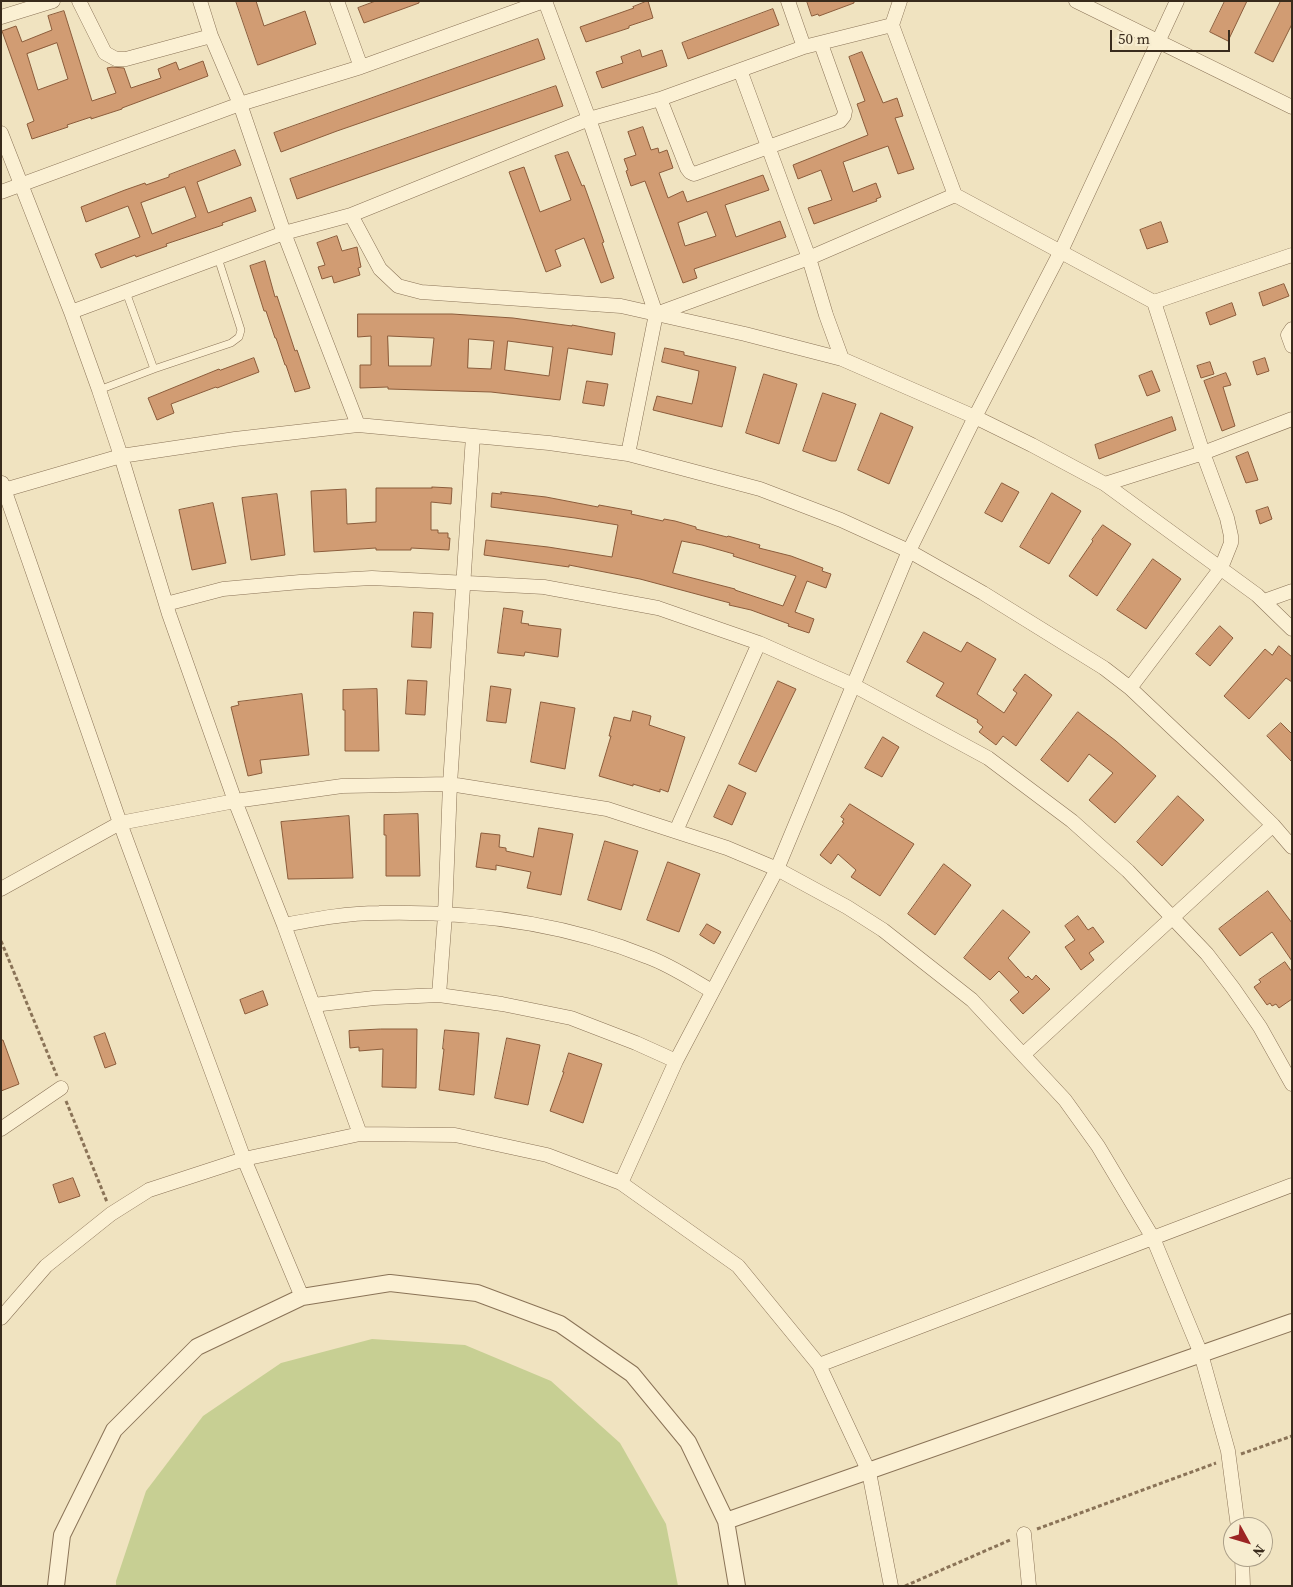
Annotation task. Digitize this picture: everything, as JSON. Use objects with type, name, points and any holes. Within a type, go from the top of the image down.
[{"type":"street","points":[[1,17],[53,1]]},
{"type":"street","points":[[79,1],[104,53],[116,59],[126,59],[211,36]]},
{"type":"street","points":[[200,1],[211,36],[240,104],[284,233],[358,425]]},
{"type":"street","points":[[336,1],[361,67]]},
{"type":"street","points":[[1,192],[240,104],[361,67],[545,1],[589,119],[656,314],[628,454]]},
{"type":"street","points":[[788,1],[804,47]]},
{"type":"street","points":[[900,1],[892,25],[955,195],[1154,302],[1203,453],[1228,518],[1231,536],[1230,550],[1221,568],[1130,688]]},
{"type":"street","points":[[1076,1],[1290,103]]},
{"type":"street","points":[[621,1183],[676,1061],[777,868],[909,551],[1061,251],[1177,1]]},
{"type":"street","points":[[71,312],[284,233],[351,215],[589,119],[660,99],[804,47],[892,25]]},
{"type":"street","points":[[660,99],[690,172],[694,174],[840,121],[845,111],[820,44]]},
{"type":"street","points":[[740,70],[809,258],[842,360]]},
{"type":"street","points":[[1,133],[71,312],[99,390],[166,604],[235,801],[284,925],[360,1134]]},
{"type":"street","points":[[656,314],[809,258],[955,195]]},
{"type":"street","points":[[351,215],[380,269],[398,286],[421,292],[621,306],[746,334],[842,360],[976,417],[1105,484],[1221,568],[1264,602],[1292,629]]},
{"type":"street","points":[[1154,302],[1292,255]]},
{"type":"street","points":[[1292,329],[1288,335],[1292,346]]},
{"type":"street","points":[[1105,484],[1203,453],[1292,419]]},
{"type":"street","points":[[302,1297],[244,1159],[120,823],[3,486],[121,456],[235,439],[358,425],[549,443],[628,454],[760,489],[842,520],[909,551],[983,593],[1095,663],[1130,688],[1273,825],[1292,847]]},
{"type":"street","points":[[439,995],[445,915],[450,784],[473,436]]},
{"type":"street","points":[[166,604],[224,589],[372,578],[544,587],[658,608],[759,643],[853,685],[988,758],[1072,822],[1128,871],[1207,954],[1260,1027],[1292,1084]]},
{"type":"street","points":[[1264,602],[1292,591]]},
{"type":"street","points":[[676,832],[759,643]]},
{"type":"street","points":[[1,889],[120,823],[235,801],[342,786],[450,784],[607,809],[727,848],[777,868],[847,907],[883,930],[972,1000],[1066,1100],[1098,1146],[1152,1238],[1201,1354],[1229,1459],[1237,1517]]},
{"type":"street","points":[[1024,1054],[1273,825]]},
{"type":"street","points":[[284,925],[331,917],[378,913],[445,915],[506,920],[575,932],[649,957],[712,991]]},
{"type":"street","points":[[313,1005],[374,998],[439,995],[502,1004],[571,1018],[676,1061]]},
{"type":"street","points":[[1,1129],[61,1088]]},
{"type":"street","points":[[1,1318],[46,1266],[111,1214],[149,1190],[244,1159],[360,1134],[455,1135],[547,1155],[621,1183],[738,1266],[819,1365],[869,1472],[891,1586]]},
{"type":"street","points":[[819,1365],[1292,1185]]},
{"type":"street","points":[[56,1586],[62,1535],[114,1430],[197,1347],[302,1297],[390,1284],[477,1293],[560,1324],[632,1374],[688,1442],[726,1521],[737,1586]]},
{"type":"street","points":[[726,1521],[1292,1322]]},
{"type":"street","points":[[1024,1534],[1029,1586]]},
{"type":"street","points":[[1242,1567],[1243,1586]]},
{"type":"lane","points":[[99,390],[231,343],[239,337],[241,330],[218,258]]},
{"type":"lane","points":[[126,292],[154,369]]},
{"type":"path","points":[[905,1586],[1024,1534],[1292,1436]]},
{"type":"green space","points":[[372,1339],[465,1345],[551,1381],[620,1443],[666,1524],[678,1586],[116,1586],[116,1581],[146,1491],[203,1416],[281,1363]]},
{"type":"building","points":[[236,1],[256,1],[264,26],[305,11],[316,44],[258,65]]},
{"type":"building","points":[[376,1],[419,1],[419,3],[364,23],[358,8]]},
{"type":"building","points":[[648,1],[653,18],[586,42],[580,27],[634,8]]},
{"type":"building","points":[[807,1],[854,1],[854,3],[819,16],[818,14],[812,16]]},
{"type":"building","points":[[1225,1],[1247,1],[1228,41],[1210,32]]},
{"type":"building","points":[[1281,1],[1292,1],[1292,24],[1273,62],[1255,53]]},
{"type":"building","points":[[773,9],[779,25],[688,59],[682,43]]},
{"type":"building","points":[[64,11],[92,101],[116,93],[107,68],[124,68],[131,88],[161,78],[158,69],[176,62],[179,70],[203,61],[208,76],[122,109],[67,125],[68,127],[32,139],[27,124],[34,121],[2,31],[16,26],[22,42],[52,30],[48,16]],"holes":[[[57,43],[68,79],[38,90],[27,54]]]},
{"type":"building","points":[[538,39],[545,59],[281,152],[274,133]]},
{"type":"building","points":[[640,50],[642,57],[662,50],[667,66],[602,88],[596,72],[623,63],[621,57]]},
{"type":"building","points":[[862,52],[883,103],[897,98],[903,116],[895,118],[914,169],[898,174],[888,146],[843,162],[853,192],[876,183],[881,197],[876,199],[877,201],[814,224],[808,208],[832,200],[821,170],[798,179],[793,165],[868,135],[857,104],[865,101],[849,57]]},
{"type":"building","points":[[556,86],[563,106],[297,199],[290,179]]},
{"type":"building","points":[[643,127],[651,150],[658,148],[659,153],[667,150],[673,168],[659,173],[668,198],[683,191],[687,202],[763,175],[769,190],[725,205],[736,237],[780,221],[786,237],[694,269],[697,278],[683,283],[645,181],[631,186],[624,159],[636,155],[628,132]],"holes":[[[707,212],[716,236],[685,246],[678,223]]]},
{"type":"building","points":[[235,150],[241,165],[197,182],[208,213],[251,197],[256,211],[222,223],[223,225],[166,244],[167,246],[136,257],[135,255],[101,268],[95,254],[140,237],[128,206],[86,222],[81,207],[145,183],[146,185],[169,177],[169,175]],"holes":[[[185,187],[196,217],[152,234],[141,203]]]},
{"type":"building","points":[[568,152],[582,186],[584,185],[604,242],[602,243],[614,278],[601,283],[584,238],[555,250],[561,266],[546,272],[509,172],[524,167],[540,212],[571,200],[555,156]]},
{"type":"building","points":[[1161,222],[1168,242],[1147,249],[1140,230]]},
{"type":"building","points":[[337,236],[342,251],[357,247],[361,267],[358,268],[360,275],[334,283],[332,276],[322,279],[318,267],[325,265],[317,243]]},
{"type":"building","points":[[265,261],[275,297],[277,296],[295,351],[297,350],[310,388],[295,392],[266,311],[264,311],[250,266]]},
{"type":"building","points":[[1284,284],[1289,296],[1263,306],[1259,293]]},
{"type":"building","points":[[1232,303],[1236,315],[1210,325],[1206,313]]},
{"type":"building","points":[[358,314],[452,314],[513,318],[572,325],[615,333],[612,355],[568,348],[560,400],[491,392],[388,389],[388,387],[360,388],[360,365],[371,365],[371,336],[358,337]],"holes":[[[388,336],[434,338],[431,366],[389,366]],[[469,339],[494,341],[491,369],[468,368]],[[508,341],[553,347],[549,376],[505,370]]]},
{"type":"building","points":[[665,348],[684,352],[684,355],[736,367],[722,427],[653,410],[657,396],[692,404],[698,378],[699,371],[662,362]]},
{"type":"building","points":[[254,358],[259,372],[171,404],[174,413],[157,420],[148,398],[219,369]]},
{"type":"building","points":[[1265,358],[1269,371],[1257,375],[1253,362]]},
{"type":"building","points":[[1210,362],[1214,374],[1201,378],[1197,366]]},
{"type":"building","points":[[1152,371],[1160,391],[1147,396],[1139,376]]},
{"type":"building","points":[[1226,373],[1231,385],[1223,387],[1235,426],[1222,431],[1204,381]]},
{"type":"building","points":[[764,374],[797,384],[779,444],[746,433]]},
{"type":"building","points":[[587,381],[608,384],[604,406],[583,403]]},
{"type":"building","points":[[823,393],[856,404],[836,461],[803,451]]},
{"type":"building","points":[[881,413],[913,427],[889,484],[858,470]]},
{"type":"building","points":[[1172,417],[1176,430],[1099,459],[1095,445]]},
{"type":"building","points":[[1248,452],[1258,480],[1246,483],[1236,457]]},
{"type":"building","points":[[1002,483],[1019,492],[1002,522],[985,513]]},
{"type":"building","points":[[376,488],[452,488],[451,504],[431,502],[431,530],[438,530],[438,533],[448,533],[448,538],[450,538],[449,550],[411,548],[411,550],[376,550],[376,548],[314,552],[311,491],[346,489],[347,524],[376,522]]},
{"type":"building","points":[[501,492],[546,497],[598,507],[599,505],[632,511],[631,514],[663,521],[664,519],[675,521],[696,527],[696,529],[760,545],[759,548],[791,556],[823,568],[822,571],[831,574],[826,588],[807,581],[795,612],[814,619],[809,633],[751,610],[729,605],[730,603],[640,579],[569,565],[569,567],[484,555],[486,540],[612,557],[618,525],[491,507],[492,493],[501,494]],"holes":[[[682,541],[702,545],[796,576],[783,606],[735,589],[673,573]]]},
{"type":"building","points":[[1052,493],[1081,511],[1049,564],[1020,547]]},
{"type":"building","points":[[277,494],[285,555],[251,560],[242,498]]},
{"type":"building","points":[[213,503],[226,563],[192,570],[179,510]]},
{"type":"building","points":[[1268,507],[1272,519],[1260,524],[1256,511]]},
{"type":"building","points":[[1103,525],[1131,544],[1097,596],[1069,576]]},
{"type":"building","points":[[1153,559],[1181,579],[1146,629],[1117,610]]},
{"type":"building","points":[[504,608],[523,611],[521,623],[561,629],[558,657],[525,652],[524,656],[498,653]]},
{"type":"building","points":[[414,612],[433,613],[431,648],[412,647]]},
{"type":"building","points":[[1220,626],[1233,638],[1210,666],[1196,654]]},
{"type":"building","points":[[924,632],[961,652],[967,642],[996,659],[977,694],[1004,713],[1017,693],[1013,690],[1025,674],[1052,695],[1016,746],[1003,736],[996,745],[979,732],[983,727],[977,722],[978,720],[936,696],[944,683],[907,662]]},
{"type":"building","points":[[1279,646],[1292,657],[1292,682],[1286,678],[1249,719],[1224,696],[1265,649],[1272,655]]},
{"type":"building","points":[[408,680],[427,681],[425,715],[406,714]]},
{"type":"building","points":[[778,681],[796,689],[756,772],[739,764]]},
{"type":"building","points":[[491,686],[511,689],[506,723],[487,721]]},
{"type":"building","points":[[377,689],[379,751],[345,751],[343,690]]},
{"type":"building","points":[[302,694],[309,755],[260,760],[262,773],[248,776],[231,707],[239,705],[238,702]]},
{"type":"building","points":[[541,702],[575,708],[565,769],[531,762]]},
{"type":"building","points":[[633,711],[651,716],[649,725],[685,737],[668,792],[660,789],[660,792],[633,784],[633,786],[599,776],[611,736],[609,736],[614,717],[630,721]]},
{"type":"building","points":[[1078,712],[1116,741],[1156,776],[1115,823],[1089,800],[1113,773],[1089,754],[1068,782],[1041,760]]},
{"type":"building","points":[[1281,723],[1292,734],[1292,762],[1267,736]]},
{"type":"building","points":[[883,737],[899,747],[882,777],[865,768]]},
{"type":"building","points":[[729,785],[746,793],[732,825],[714,817]]},
{"type":"building","points":[[1178,796],[1204,820],[1162,866],[1137,842]]},
{"type":"building","points":[[850,804],[914,844],[880,896],[851,877],[856,870],[838,854],[831,864],[820,855],[844,823],[842,822],[844,819],[841,817]]},
{"type":"building","points":[[418,814],[420,876],[386,876],[384,815]]},
{"type":"building","points":[[349,816],[353,878],[288,879],[281,822]]},
{"type":"building","points":[[539,828],[573,834],[561,895],[527,888],[531,872],[496,865],[496,870],[476,867],[481,833],[500,835],[499,847],[506,848],[506,851],[533,857]]},
{"type":"building","points":[[605,841],[638,851],[621,910],[588,900]]},
{"type":"building","points":[[668,862],[700,874],[679,932],[647,920]]},
{"type":"building","points":[[944,864],[971,885],[935,935],[908,914]]},
{"type":"building","points":[[1268,891],[1292,923],[1292,961],[1272,932],[1240,956],[1219,929]]},
{"type":"building","points":[[1003,910],[1030,932],[1008,958],[1026,978],[1028,976],[1032,980],[1036,975],[1050,989],[1023,1014],[1010,1000],[1019,992],[999,971],[990,980],[964,958]]},
{"type":"building","points":[[1078,916],[1088,930],[1093,927],[1104,942],[1089,953],[1094,960],[1081,970],[1065,947],[1075,940],[1065,926]]},
{"type":"building","points":[[707,924],[721,932],[714,944],[700,935]]},
{"type":"building","points":[[1285,962],[1292,972],[1292,999],[1279,1008],[1276,1004],[1272,1006],[1270,1003],[1267,1005],[1254,987],[1261,982],[1259,980]]},
{"type":"building","points":[[263,991],[268,1005],[245,1014],[240,1000]]},
{"type":"building","points":[[417,1029],[416,1088],[382,1087],[383,1049],[359,1051],[359,1047],[350,1048],[349,1031]]},
{"type":"building","points":[[445,1030],[479,1033],[474,1095],[439,1090]]},
{"type":"building","points":[[105,1033],[116,1064],[105,1068],[94,1037]]},
{"type":"building","points":[[507,1038],[540,1045],[528,1105],[495,1098]]},
{"type":"building","points":[[1,1040],[3,1040],[19,1084],[1,1091]]},
{"type":"building","points":[[569,1053],[602,1064],[583,1123],[550,1111]]},
{"type":"building","points":[[73,1178],[80,1196],[59,1203],[53,1185]]}]
